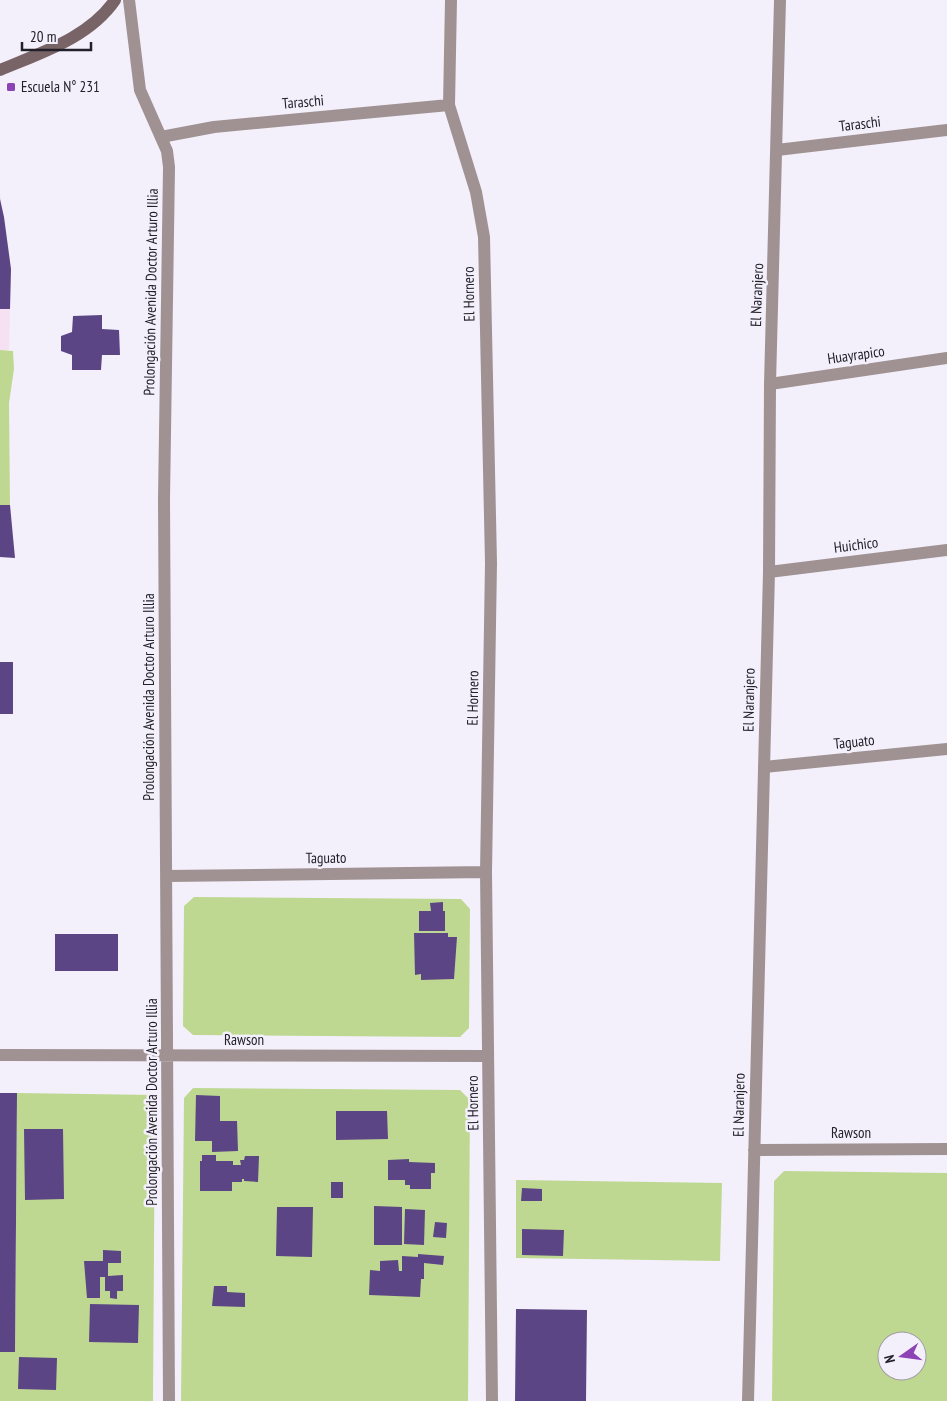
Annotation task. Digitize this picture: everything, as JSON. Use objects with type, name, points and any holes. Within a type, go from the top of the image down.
[{"type":"street","points":[[0,70],[77,35],[106,12],[115,0]]},
{"type":"street","name":"Prolongación Avenida Doctor Arturo Illia","points":[[130,0],[140,90],[167,151],[169,167],[164,500],[169,1401]]},
{"type":"street","name":"El Hornero","points":[[451,0],[449,105],[476,192],[484,238],[491,563],[486,872],[492,1401]]},
{"type":"street","name":"El Naranjero","points":[[748,1401],[769,572],[770,384],[780,0]]},
{"type":"street","name":"Taraschi","points":[[161,137],[214,127],[449,105]]},
{"type":"street","name":"Taraschi","points":[[777,150],[947,130]]},
{"type":"street","name":"Huayrapico","points":[[770,384],[947,358]]},
{"type":"street","name":"Huichico","points":[[769,572],[947,550]]},
{"type":"street","name":"Taguato","points":[[764,767],[947,749]]},
{"type":"street","name":"Taguato","points":[[167,876],[486,872]]},
{"type":"street","name":"Rawson","points":[[0,1055],[488,1056]]},
{"type":"street","name":"Rawson","points":[[754,1150],[947,1149]]},
{"type":"shaded area","points":[[0,193],[11,269],[9,350],[0,350]]},
{"type":"green space","points":[[0,350],[13,351],[14,369],[9,403],[10,505],[0,505]]},
{"type":"green space","points":[[194,897],[461,899],[470,909],[469,1028],[460,1037],[193,1035],[183,1026],[184,906]]},
{"type":"green space","points":[[193,1088],[460,1090],[470,1100],[468,1401],[181,1401],[184,1098]]},
{"type":"green space","points":[[17,1093],[155,1095],[153,1401],[0,1401],[0,1352],[15,1351]]},
{"type":"green space","points":[[784,1171],[947,1173],[947,1401],[772,1401],[774,1181]]},
{"type":"green space","points":[[516,1180],[722,1183],[720,1261],[516,1258]]},
{"type":"building","points":[[0,199],[11,269],[10,309],[0,309]]},
{"type":"building","points":[[102,315],[102,329],[119,330],[120,355],[102,355],[101,370],[72,370],[72,355],[61,351],[61,336],[72,332],[73,316]]},
{"type":"building","points":[[0,505],[10,505],[15,558],[0,557]]},
{"type":"building","points":[[0,662],[13,662],[13,714],[0,714]]},
{"type":"building","points":[[443,902],[445,931],[419,931],[419,911],[431,911],[430,903]]},
{"type":"building","points":[[414,933],[448,933],[448,937],[457,937],[454,979],[421,980],[421,974],[415,975]]},
{"type":"building","points":[[55,934],[118,934],[118,971],[55,971]]},
{"type":"building","points":[[0,1093],[17,1093],[15,1352],[0,1352]]},
{"type":"building","points":[[196,1095],[220,1096],[220,1121],[237,1121],[238,1151],[212,1152],[212,1141],[195,1141]]},
{"type":"building","points":[[336,1111],[387,1111],[388,1139],[336,1140]]},
{"type":"building","points":[[24,1129],[63,1129],[64,1199],[25,1200]]},
{"type":"building","points":[[202,1155],[216,1155],[216,1161],[233,1161],[233,1165],[241,1165],[240,1160],[244,1160],[245,1156],[259,1156],[258,1182],[244,1181],[242,1179],[242,1182],[232,1182],[232,1191],[200,1191],[200,1161],[202,1161]]},
{"type":"building","points":[[409,1159],[409,1162],[435,1163],[435,1173],[431,1173],[431,1189],[410,1189],[410,1185],[405,1185],[405,1180],[388,1180],[388,1160]]},
{"type":"building","points":[[331,1182],[343,1182],[343,1198],[331,1198]]},
{"type":"building","points":[[522,1188],[542,1189],[542,1201],[521,1201]]},
{"type":"building","points":[[374,1206],[402,1207],[402,1245],[374,1245]]},
{"type":"building","points":[[277,1207],[313,1207],[312,1257],[276,1256]]},
{"type":"building","points":[[405,1209],[425,1210],[424,1245],[404,1244]]},
{"type":"building","points":[[435,1222],[447,1223],[446,1238],[433,1237]]},
{"type":"building","points":[[522,1229],[564,1230],[563,1256],[522,1255]]},
{"type":"building","points":[[103,1250],[121,1251],[121,1263],[108,1263],[108,1276],[123,1275],[123,1291],[117,1291],[117,1299],[110,1298],[110,1291],[105,1291],[105,1277],[100,1277],[100,1298],[87,1298],[84,1261],[103,1261]]},
{"type":"building","points":[[418,1254],[444,1256],[443,1265],[424,1263],[424,1279],[421,1279],[420,1297],[369,1295],[370,1270],[380,1271],[380,1261],[398,1260],[399,1271],[402,1271],[402,1256],[418,1257]]},
{"type":"building","points":[[214,1286],[227,1286],[227,1292],[245,1293],[245,1307],[212,1306]]},
{"type":"building","points":[[90,1304],[139,1305],[138,1343],[89,1342]]},
{"type":"building","points":[[516,1309],[587,1310],[586,1401],[515,1401]]},
{"type":"building","points":[[19,1357],[57,1358],[56,1390],[18,1389]]},
{"type":"place","name":"Escuela N° 231","points":[[11,87]]}]
